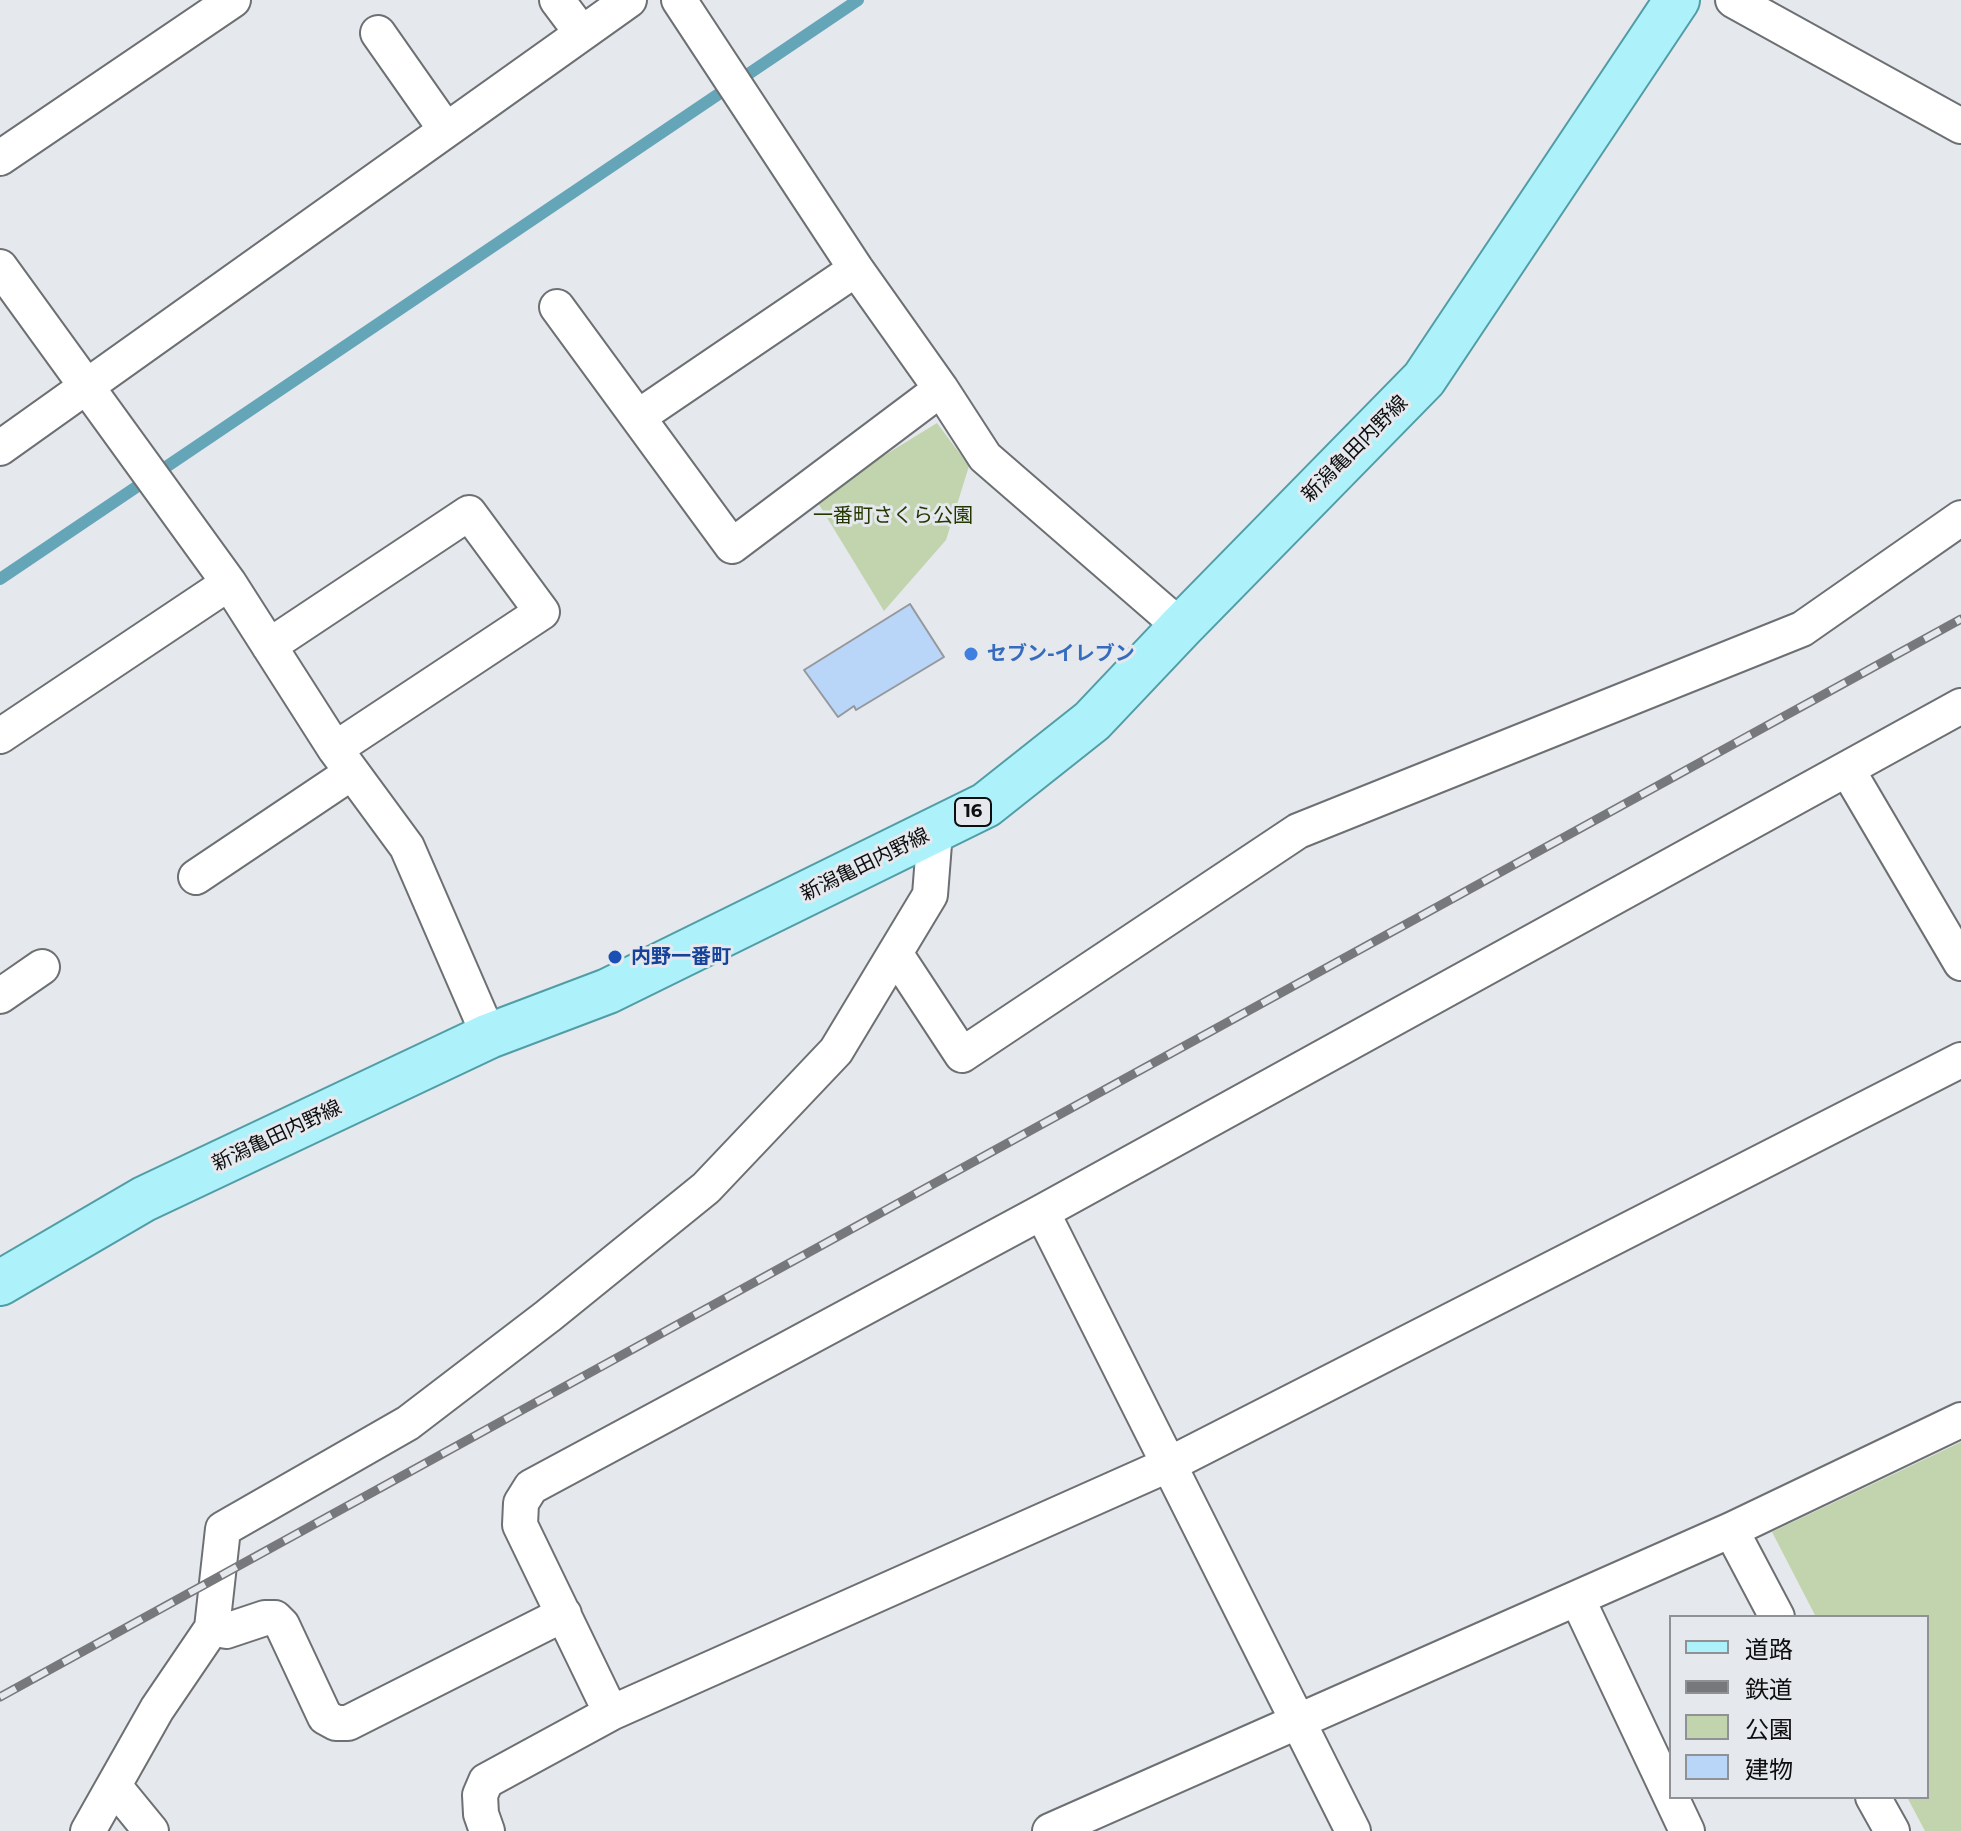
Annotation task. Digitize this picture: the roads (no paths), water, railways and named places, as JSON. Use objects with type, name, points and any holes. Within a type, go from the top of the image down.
[{"type":"main road","name":"新潟亀田内野線","points":[[0,1283],[144,1199],[489,1036],[608,991],[986,805],[1092,721],[1424,379],[1677,0]]},
{"type":"street","points":[[0,158],[233,0]]},
{"type":"street","points":[[557,0],[581,32]]},
{"type":"street","points":[[0,448],[629,0]]},
{"type":"street","points":[[679,0],[856,269],[985,457],[1181,627]]},
{"type":"street","points":[[1733,0],[1961,126]]},
{"type":"street","points":[[378,33],[446,130]]},
{"type":"street","points":[[0,267],[10,304],[85,386],[229,583],[343,761],[407,847],[489,1036]]},
{"type":"street","points":[[638,417],[856,269]]},
{"type":"street","points":[[557,307],[732,546],[941,389]]},
{"type":"street","points":[[196,877],[343,761],[542,612],[469,513],[269,646]]},
{"type":"street","points":[[895,953],[962,1055],[1298,831],[1802,629],[1961,518]]},
{"type":"street","points":[[0,736],[229,583]]},
{"type":"street","points":[[611,1713],[520,1525],[521,1503],[531,1487],[1042,1212],[1961,706]]},
{"type":"street","points":[[1847,769],[1961,963]]},
{"type":"street","points":[[88,1831],[157,1709],[212,1628],[223,1529],[408,1423],[548,1316],[706,1188],[836,1051],[930,895],[935,831]]},
{"type":"street","points":[[0,996],[42,967]]},
{"type":"street","points":[[487,1831],[481,1814],[480,1795],[486,1781],[611,1713],[1170,1464],[1961,1060]]},
{"type":"street","points":[[1042,1212],[1353,1831]]},
{"type":"street","points":[[1050,1831],[1731,1530],[1961,1420]]},
{"type":"street","points":[[1731,1530],[1776,1615]]},
{"type":"street","points":[[1577,1598],[1669,1793]]},
{"type":"street","points":[[212,1628],[226,1631],[265,1618],[275,1618],[282,1625],[325,1717],[336,1723],[348,1723],[564,1614]]},
{"type":"street","points":[[115,1787],[151,1831]]},
{"type":"street","points":[[1672,1799],[1687,1831]]},
{"type":"street","points":[[1874,1799],[1892,1831]]},
{"type":"waterway","points":[[0,579],[858,0]]},
{"type":"railway","points":[[0,1697],[1961,619]]},
{"type":"place","name":"セブン-イレブン","points":[[971,654]]},
{"type":"place","name":"内野一番町","points":[[615,957]]},
{"type":"park label","name":"一番町さくら公園","points":[[893,516]]}]
